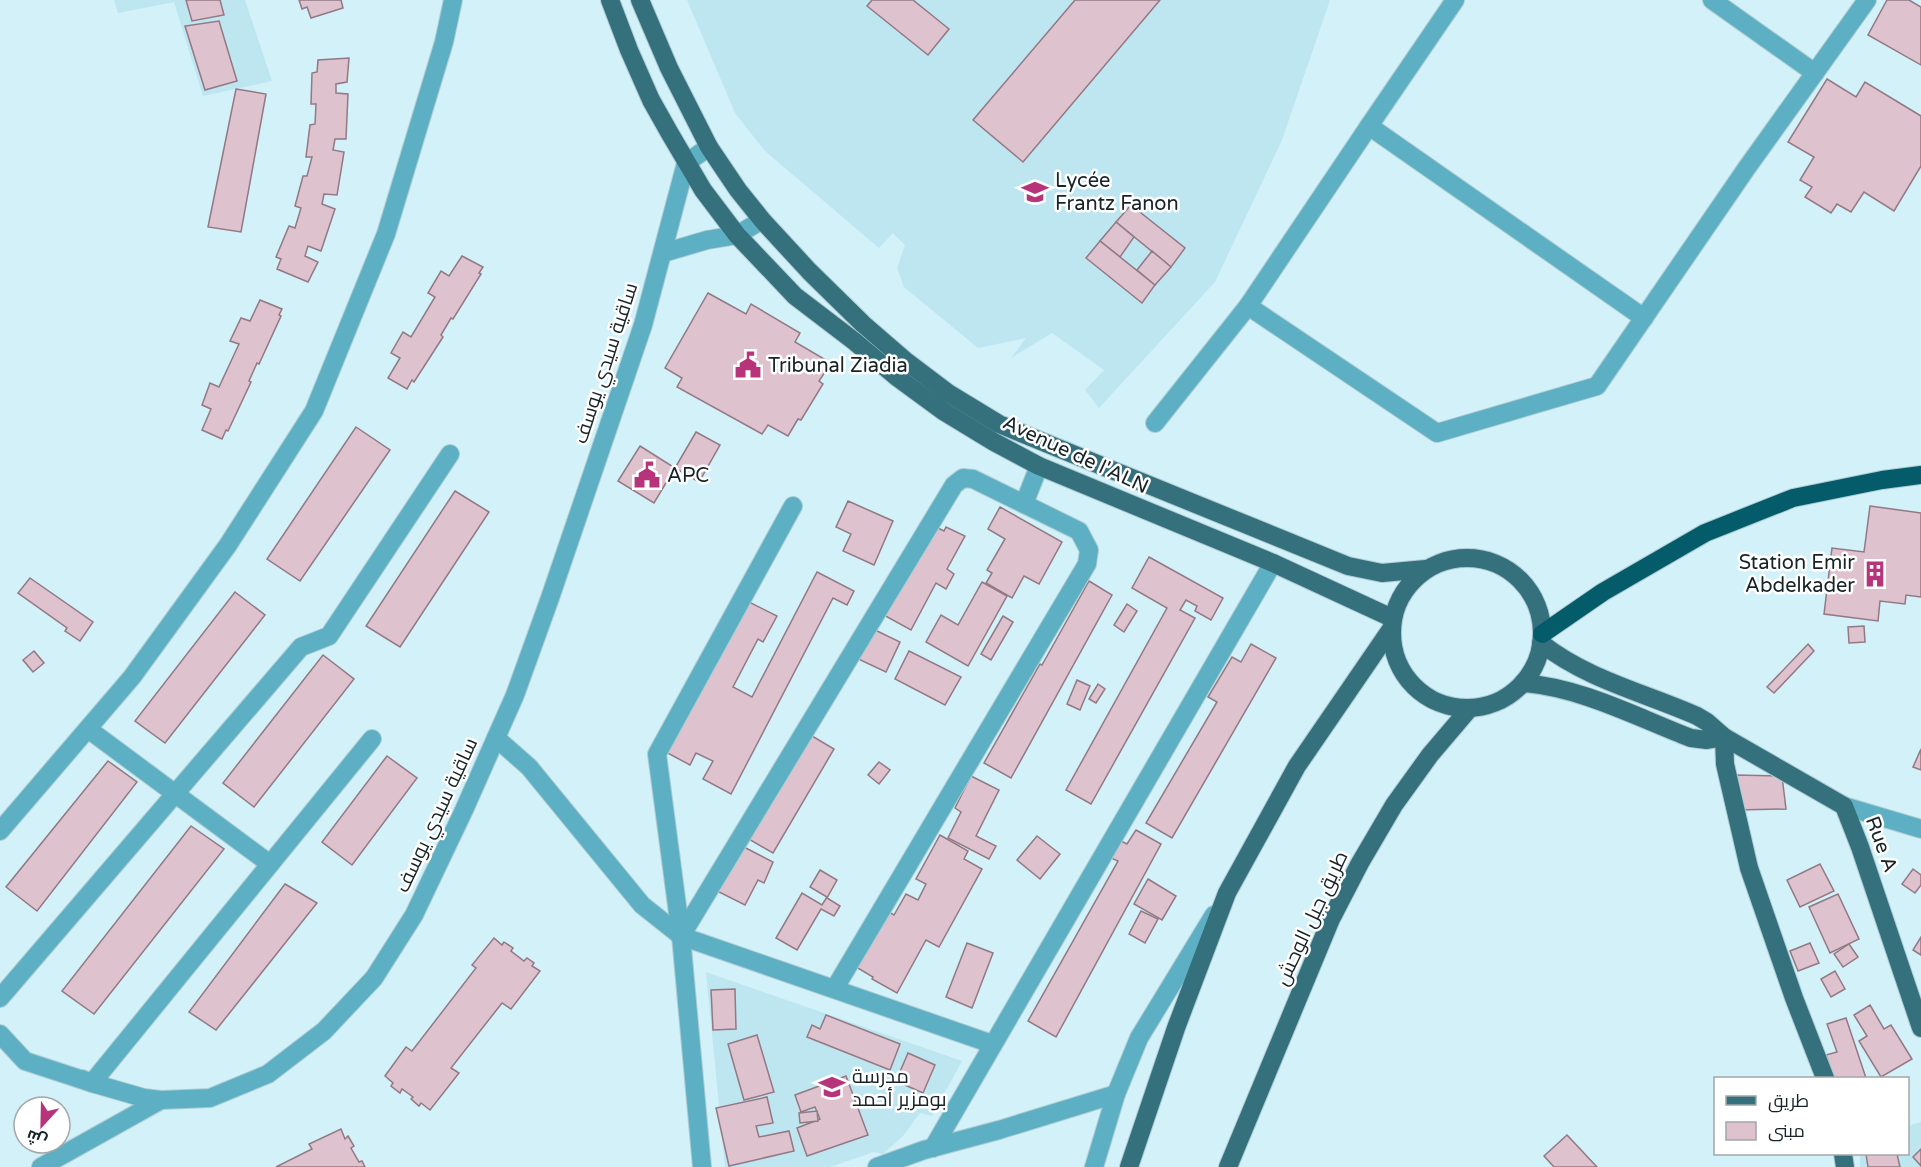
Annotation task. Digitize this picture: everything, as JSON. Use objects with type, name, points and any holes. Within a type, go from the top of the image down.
[{"type":"highway","points":[[1542,638],[1603,592],[1705,533],[1793,498],[1882,480],[1921,475]]},
{"type":"main road","name":"Avenue de l'ALN","points":[[610,0],[651,100],[686,163],[736,235],[795,296],[943,411],[1039,466],[1273,563],[1392,623]]},
{"type":"main road","points":[[640,0],[669,68],[709,147],[738,190],[762,220],[863,324],[948,393],[999,424],[1347,566],[1382,573],[1426,569]]},
{"type":"main road","points":[[1468,557],[1485,560],[1515,575],[1526,587],[1535,601],[1540,617],[1542,638],[1532,671],[1523,683],[1508,696],[1490,704],[1470,708],[1455,707],[1425,696],[1403,674],[1392,645],[1392,623],[1399,599],[1411,582],[1426,569],[1446,560],[1468,557]]},
{"type":"main road","points":[[1129,1167],[1176,1028],[1227,892],[1297,766],[1392,623]]},
{"type":"main road","name":"Rue A","points":[[1542,638],[1553,652],[1580,668],[1697,716],[1724,737],[1844,806],[1921,1028]]},
{"type":"main road","points":[[1523,683],[1541,684],[1573,692],[1691,738],[1707,740],[1724,737],[1725,764],[1749,868],[1794,998],[1826,1077]]},
{"type":"main road","name":"طريق جبل الوحش","points":[[1228,1167],[1331,919],[1360,863],[1406,788],[1430,755],[1470,708]]},
{"type":"street","points":[[0,831],[132,676],[228,545],[314,411],[386,234],[444,42],[453,0]]},
{"type":"street","points":[[1155,423],[1248,306],[1455,0]]},
{"type":"street","points":[[1712,0],[1815,73]]},
{"type":"street","points":[[1248,306],[1437,433],[1597,386],[1746,169],[1867,0]]},
{"type":"street","points":[[1369,126],[1644,318]]},
{"type":"street","points":[[686,163],[709,147]]},
{"type":"street","name":"ساقية سيدي يوسف","points":[[0,1034],[25,1061],[92,1083],[144,1098],[160,1100],[210,1098],[268,1074],[324,1031],[374,978],[414,915],[515,695],[643,324],[686,163]]},
{"type":"street","points":[[663,253],[707,240],[736,235],[762,220]]},
{"type":"street","points":[[0,998],[301,647],[329,636],[450,454]]},
{"type":"street","points":[[1024,504],[1039,466]]},
{"type":"street","points":[[681,936],[954,485],[963,478],[973,479],[1079,531],[1089,550],[1088,564],[835,988]]},
{"type":"street","points":[[702,1167],[681,936],[657,754],[793,506]]},
{"type":"street","points":[[933,1148],[1273,563]]},
{"type":"street","points":[[88,729],[270,864]]},
{"type":"street","points":[[496,738],[529,768],[642,905],[681,936],[993,1044]]},
{"type":"street","points":[[0,1053],[92,1083],[372,739]]},
{"type":"street","points":[[1844,806],[1921,829]]},
{"type":"street","points":[[1094,1167],[1116,1094],[1139,1038],[1227,892]]},
{"type":"street","points":[[877,1167],[933,1148],[1116,1094]]},
{"type":"street","points":[[41,1167],[160,1100]]},
{"type":"shaded area","points":[[114,0],[245,0],[272,81],[203,96],[174,2],[118,13]]},
{"type":"shaded area","name":"Lycée Frantz Fanon","points":[[687,0],[1330,0],[1282,140],[1215,282],[1099,408],[1085,390],[1104,370],[1052,333],[1011,358],[1026,338],[978,348],[904,287],[897,268],[905,245],[893,233],[879,248],[765,151],[735,113]]},
{"type":"shaded area","name":"مدرسة بومزير أحمد","points":[[706,972],[962,1061],[932,1116],[920,1113],[903,1136],[883,1154],[874,1152],[830,1167],[725,1167]]},
{"type":"shaded area","points":[[1921,1122],[1921,1167],[1860,1167],[1860,1155],[1909,1155],[1909,1126]]},
{"type":"building","points":[[186,0],[220,0],[224,15],[192,21]]},
{"type":"building","points":[[299,0],[341,0],[343,8],[311,18],[307,7],[302,9]]},
{"type":"building","points":[[872,0],[913,0],[949,29],[928,55],[867,6]]},
{"type":"building","points":[[1075,0],[1160,0],[1023,162],[973,120]]},
{"type":"building","points":[[1887,0],[1909,0],[1921,7],[1921,65],[1868,35]]},
{"type":"building","points":[[219,21],[237,81],[205,90],[185,26]]},
{"type":"building","points":[[349,58],[347,82],[336,84],[336,93],[348,94],[346,139],[335,139],[333,150],[344,152],[337,195],[324,194],[322,204],[335,209],[321,251],[308,246],[305,256],[318,262],[308,282],[277,269],[281,259],[276,257],[289,226],[295,228],[301,208],[295,206],[303,176],[307,176],[312,157],[306,157],[310,125],[315,124],[316,104],[311,104],[312,73],[317,72],[318,60]]},
{"type":"building","points":[[1827,79],[1856,97],[1865,82],[1921,116],[1921,166],[1894,211],[1864,192],[1851,212],[1837,204],[1831,213],[1805,197],[1812,187],[1800,180],[1814,157],[1788,142]]},
{"type":"building","points":[[236,89],[266,94],[241,232],[208,227]]},
{"type":"building","points":[[1131,205],[1185,248],[1171,267],[1116,222]]},
{"type":"building","points":[[1116,222],[1134,237],[1120,257],[1100,241]]},
{"type":"building","points":[[1100,241],[1155,285],[1142,303],[1086,258]]},
{"type":"building","points":[[1152,251],[1171,267],[1155,285],[1137,270]]},
{"type":"building","points":[[462,256],[483,267],[479,273],[481,274],[453,319],[451,318],[441,335],[443,337],[407,389],[388,378],[400,358],[391,353],[403,332],[411,337],[435,297],[428,293],[441,271],[449,276]]},
{"type":"building","name":"Tribunal Ziadia","points":[[708,293],[746,314],[751,304],[800,333],[795,342],[831,363],[819,381],[823,384],[801,420],[798,419],[788,436],[768,425],[762,434],[677,387],[682,378],[665,368]]},
{"type":"building","points":[[260,300],[282,309],[279,315],[281,316],[259,364],[257,363],[249,381],[251,382],[228,431],[226,430],[222,439],[202,430],[211,409],[202,405],[210,383],[219,387],[239,344],[230,341],[241,318],[250,321]]},
{"type":"building","points":[[356,427],[390,450],[300,581],[267,559]]},
{"type":"building","points":[[696,432],[720,445],[699,482],[675,468]]},
{"type":"building","name":"APC","points":[[640,446],[675,468],[654,503],[618,481]]},
{"type":"building","points":[[455,491],[489,512],[400,647],[366,626]]},
{"type":"building","points":[[848,501],[893,521],[874,565],[843,551],[851,534],[836,527]]},
{"type":"building","name":"Station Emir Abdelkader","points":[[1870,506],[1921,513],[1921,597],[1906,595],[1905,604],[1880,601],[1878,621],[1824,614],[1832,548],[1864,552]]},
{"type":"building","points":[[1000,507],[1062,542],[1039,584],[1024,576],[1012,598],[986,583],[992,573],[987,570],[1005,539],[988,529]]},
{"type":"building","points":[[932,525],[944,531],[946,527],[965,536],[947,569],[954,574],[946,589],[936,583],[911,630],[880,613]]},
{"type":"building","points":[[1149,557],[1223,598],[1211,620],[1195,611],[1197,606],[1186,600],[1180,610],[1195,618],[1091,804],[1066,790],[1167,608],[1132,588]]},
{"type":"building","points":[[817,572],[854,591],[847,605],[833,598],[731,794],[703,779],[713,761],[696,753],[690,765],[662,750],[739,597],[777,616],[763,642],[758,639],[733,687],[752,697]]},
{"type":"building","points":[[30,578],[93,622],[80,641],[65,631],[67,628],[18,593]]},
{"type":"building","points":[[1089,581],[1112,595],[1011,778],[984,763]]},
{"type":"building","points":[[982,582],[1007,596],[968,666],[926,642],[941,615],[958,625]]},
{"type":"building","points":[[235,592],[265,615],[165,743],[135,721]]},
{"type":"building","points":[[1127,604],[1137,611],[1124,632],[1114,625]]},
{"type":"building","points":[[1003,616],[1013,622],[991,660],[981,654]]},
{"type":"building","points":[[1864,626],[1865,642],[1849,643],[1848,627]]},
{"type":"building","points":[[871,628],[900,642],[886,672],[856,658]]},
{"type":"building","points":[[1251,644],[1276,658],[1172,838],[1146,823],[1217,702],[1208,697],[1232,657],[1241,662]]},
{"type":"building","points":[[1808,644],[1814,651],[1774,693],[1767,687]]},
{"type":"building","points":[[34,651],[44,663],[33,672],[23,660]]},
{"type":"building","points":[[909,651],[961,677],[945,705],[895,679]]},
{"type":"building","points":[[323,655],[354,679],[254,807],[223,783]]},
{"type":"building","points":[[1077,680],[1090,686],[1080,710],[1067,704]]},
{"type":"building","points":[[1098,684],[1105,689],[1096,703],[1089,699]]},
{"type":"building","points":[[807,733],[834,749],[773,853],[747,838]]},
{"type":"building","points":[[1921,749],[1921,770],[1913,767]]},
{"type":"building","points":[[387,756],[417,778],[352,865],[322,842]]},
{"type":"building","points":[[108,761],[137,782],[37,911],[6,887]]},
{"type":"building","points":[[879,762],[890,770],[879,784],[868,775]]},
{"type":"building","points":[[1736,775],[1782,776],[1786,809],[1737,810]]},
{"type":"building","points":[[971,776],[999,790],[976,836],[996,846],[989,859],[948,838],[961,812],[955,808]]},
{"type":"building","points":[[191,826],[224,849],[94,1014],[62,991]]},
{"type":"building","points":[[1136,830],[1161,844],[1056,1037],[1028,1021],[1118,861],[1111,858],[1121,841],[1127,844]]},
{"type":"building","points":[[940,835],[968,851],[964,859],[982,869],[939,947],[926,940],[897,993],[856,967],[887,911],[894,915],[906,894],[918,900],[926,884],[916,879]]},
{"type":"building","points":[[1037,836],[1060,854],[1040,879],[1017,860]]},
{"type":"building","points":[[740,845],[773,862],[764,883],[758,880],[745,905],[717,891]]},
{"type":"building","points":[[1820,864],[1834,891],[1800,907],[1787,880]]},
{"type":"building","points":[[1913,869],[1921,875],[1921,885],[1915,893],[1902,884]]},
{"type":"building","points":[[820,870],[837,880],[827,898],[840,906],[834,916],[821,909],[797,950],[776,938],[802,893],[822,905],[827,897],[810,887]]},
{"type":"building","points":[[1148,879],[1176,896],[1162,920],[1134,904]]},
{"type":"building","points":[[285,884],[317,903],[216,1030],[189,1012]]},
{"type":"building","points":[[1838,894],[1859,939],[1830,953],[1809,907]]},
{"type":"building","points":[[1141,911],[1158,919],[1145,943],[1129,934]]},
{"type":"building","points":[[1921,937],[1921,955],[1913,950]]},
{"type":"building","points":[[494,938],[502,945],[504,942],[513,948],[511,951],[524,961],[527,958],[534,963],[532,966],[540,971],[511,1009],[502,1003],[451,1068],[459,1073],[430,1110],[421,1103],[419,1106],[411,1099],[413,1097],[402,1089],[400,1093],[391,1086],[393,1083],[385,1076],[406,1047],[412,1051],[476,968],[472,965]]},
{"type":"building","points":[[967,943],[993,953],[972,1008],[946,997]]},
{"type":"building","points":[[1810,943],[1819,963],[1798,971],[1790,951]]},
{"type":"building","points":[[1849,944],[1858,957],[1843,967],[1834,954]]},
{"type":"building","points":[[1835,971],[1845,989],[1831,997],[1821,979]]},
{"type":"building","points":[[735,989],[736,1029],[713,1030],[711,990]]},
{"type":"building","points":[[1870,1005],[1884,1029],[1891,1025],[1912,1059],[1881,1077],[1859,1041],[1867,1036],[1854,1015]]},
{"type":"building","points":[[826,1015],[900,1044],[890,1070],[807,1037],[812,1025],[820,1029]]},
{"type":"building","points":[[1846,1018],[1866,1077],[1834,1077],[1826,1055],[1837,1052],[1827,1024]]},
{"type":"building","points":[[757,1035],[774,1092],[744,1100],[728,1044]]},
{"type":"building","points":[[908,1053],[935,1065],[923,1093],[896,1081]]},
{"type":"building","points":[[846,1076],[868,1135],[807,1156],[797,1128],[820,1119],[815,1107],[801,1112],[795,1095]]},
{"type":"building","points":[[767,1097],[773,1123],[756,1126],[759,1137],[789,1131],[794,1151],[729,1166],[716,1108]]},
{"type":"building","points":[[817,1111],[818,1121],[800,1123],[799,1113]]},
{"type":"building","points":[[341,1129],[345,1139],[348,1136],[354,1146],[351,1148],[359,1162],[362,1161],[365,1167],[276,1167],[312,1149],[309,1144]]},
{"type":"building","points":[[1567,1135],[1597,1167],[1554,1167],[1544,1156]]},
{"type":"building","points":[[1921,1149],[1921,1166],[1913,1157]]},
{"type":"building","points":[[1866,1155],[1897,1155],[1900,1167],[1868,1167]]},
{"type":"place","name":"Lycée Frantz Fanon","points":[[1035,192]]},
{"type":"place","name":"Tribunal Ziadia","points":[[748,365]]},
{"type":"place","name":"APC","points":[[647,475]]},
{"type":"place","name":"Station Emir Abdelkader","points":[[1875,574]]},
{"type":"place","name":"مدرسة بومزير أحمد","points":[[832,1087]]}]
